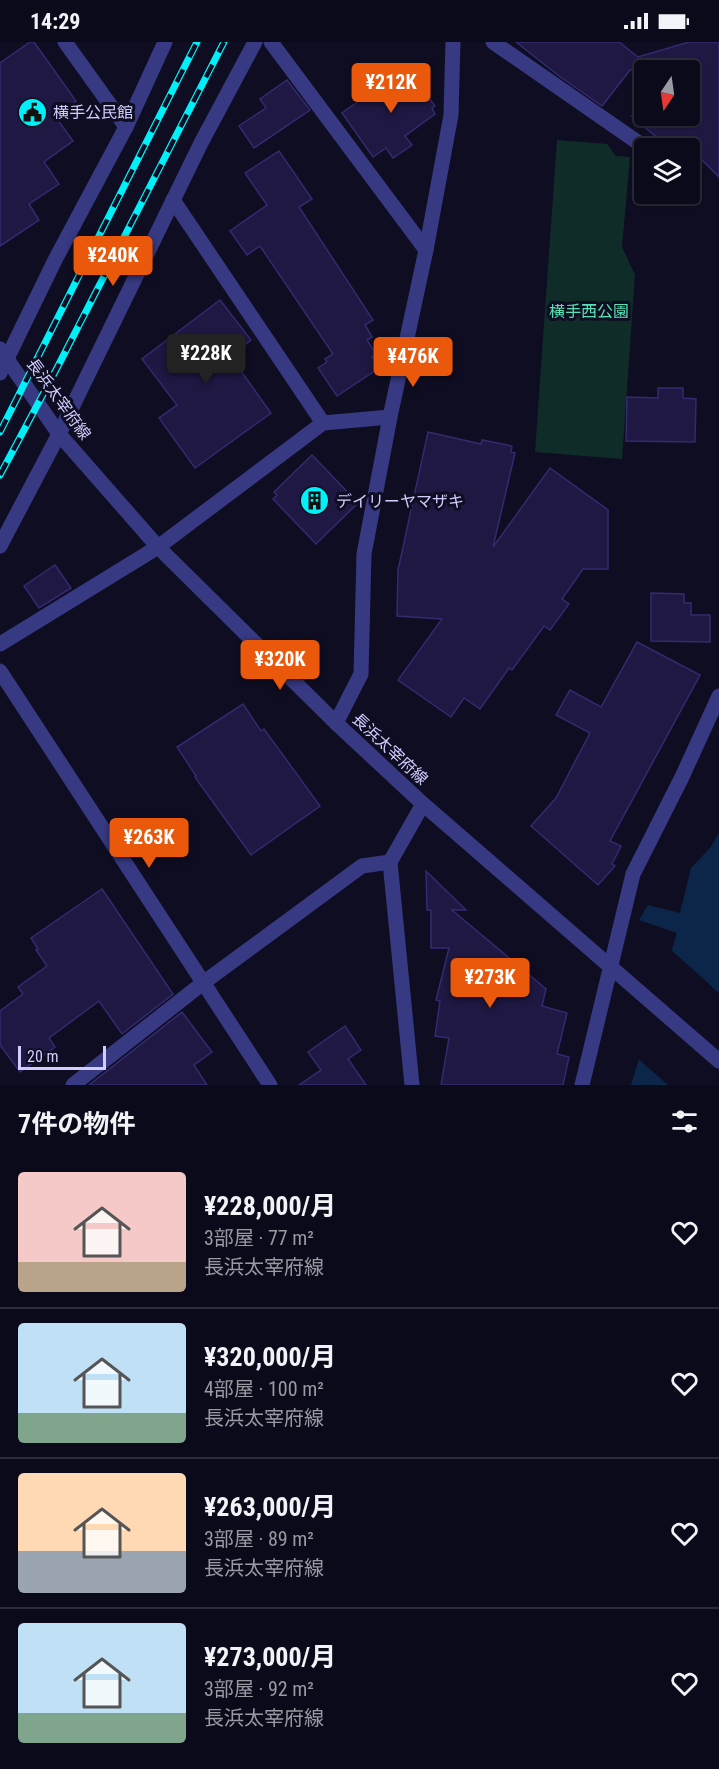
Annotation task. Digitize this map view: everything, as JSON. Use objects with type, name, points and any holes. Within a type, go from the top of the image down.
[{"type":"street","points":[[65,42],[126,127]]},
{"type":"street","points":[[2,360],[126,127],[165,42]]},
{"type":"street","points":[[0,546],[59,434],[201,143],[255,42]]},
{"type":"street","points":[[271,42],[426,250]]},
{"type":"street","points":[[336,723],[361,674],[364,554],[451,115],[453,42]]},
{"type":"street","points":[[493,42],[634,140]]},
{"type":"street","points":[[173,200],[323,423]]},
{"type":"street","name":"長浜太宰府線","points":[[2,360],[59,434],[158,547],[336,723],[423,804],[719,1061]]},
{"type":"street","points":[[0,644],[158,547],[323,423],[390,417]]},
{"type":"street","points":[[0,671],[270,1085]]},
{"type":"street","points":[[582,1085],[616,970],[633,874],[682,777],[719,696]]},
{"type":"street","points":[[412,1085],[390,862],[423,804]]},
{"type":"street","points":[[73,1085],[203,983],[362,866],[390,862]]},
{"type":"green space","name":"横手西公園","points":[[557,140],[607,144],[616,156],[630,157],[622,247],[635,275],[622,459],[535,452]]},
{"type":"water","points":[[719,833],[719,1085],[631,1085],[677,933],[639,920],[648,905],[680,913],[691,868],[710,848]]},
{"type":"pier","points":[[669,948],[719,993],[719,1085],[668,1085],[636,1057]]},
{"type":"building","name":"横手公民館","points":[[30,42],[34,42],[76,101],[55,116],[73,141],[44,162],[59,184],[29,204],[39,220],[0,246],[0,63]]},
{"type":"building","points":[[516,42],[619,42],[638,57],[689,42],[719,42],[719,177],[700,158],[700,138],[657,138],[643,126],[700,126],[700,60],[634,60],[634,70],[630,70],[602,106]]},
{"type":"building","points":[[407,67],[435,106],[432,108],[435,114],[405,136],[412,145],[393,158],[386,148],[373,157],[342,113]]},
{"type":"building","points":[[287,80],[310,110],[254,148],[239,126],[266,108],[260,99]]},
{"type":"building","points":[[279,151],[312,199],[299,207],[373,320],[365,325],[372,337],[367,340],[376,354],[372,357],[379,368],[337,396],[318,368],[327,362],[325,359],[333,354],[260,246],[247,255],[230,231],[267,205],[245,173]]},
{"type":"building","points":[[220,300],[251,340],[230,356],[271,413],[195,468],[159,418],[177,405],[142,359]]},
{"type":"building","points":[[658,388],[683,388],[683,398],[696,399],[695,442],[626,441],[627,397],[658,398]]},
{"type":"building","points":[[428,432],[481,444],[482,440],[512,446],[511,452],[515,453],[493,547],[550,468],[608,510],[608,569],[583,569],[562,599],[569,604],[550,630],[544,626],[512,670],[509,668],[480,709],[464,698],[451,717],[398,680],[442,619],[397,616],[398,570]]},
{"type":"building","name":"デイリーヤマザキ","points":[[312,455],[358,503],[316,544],[273,499],[277,495],[274,492]]},
{"type":"building","points":[[55,565],[71,588],[39,608],[24,586]]},
{"type":"building","points":[[651,593],[684,594],[684,603],[691,603],[691,615],[710,615],[710,642],[651,641]]},
{"type":"building","points":[[637,642],[700,675],[610,841],[621,846],[612,864],[615,866],[598,885],[531,826],[556,798],[590,733],[556,715],[570,690],[601,707]]},
{"type":"building","points":[[243,704],[261,731],[264,729],[320,806],[251,855],[195,777],[177,747]]},
{"type":"building","points":[[426,871],[466,910],[452,910],[546,989],[542,1006],[567,1013],[557,1054],[569,1057],[563,1085],[441,1085],[449,1038],[435,1036],[440,1001],[436,1000],[449,948],[431,948],[431,910],[427,910]]},
{"type":"building","points":[[102,889],[173,994],[122,1034],[99,1001],[49,1038],[55,1047],[20,1072],[0,1045],[0,1011],[23,994],[18,987],[47,966],[31,938]]},
{"type":"building","points":[[182,1012],[212,1052],[194,1065],[207,1085],[89,1085]]},
{"type":"building","points":[[345,1026],[361,1050],[348,1059],[366,1085],[299,1085],[321,1070],[308,1052]]},
{"type":"railway","points":[[0,432],[197,42]]},
{"type":"railway","points":[[0,475],[224,42]]},
{"type":"place","name":"横手公民館","points":[[32,112]]},
{"type":"place","name":"デイリーヤマザキ","points":[[315,501]]}]
